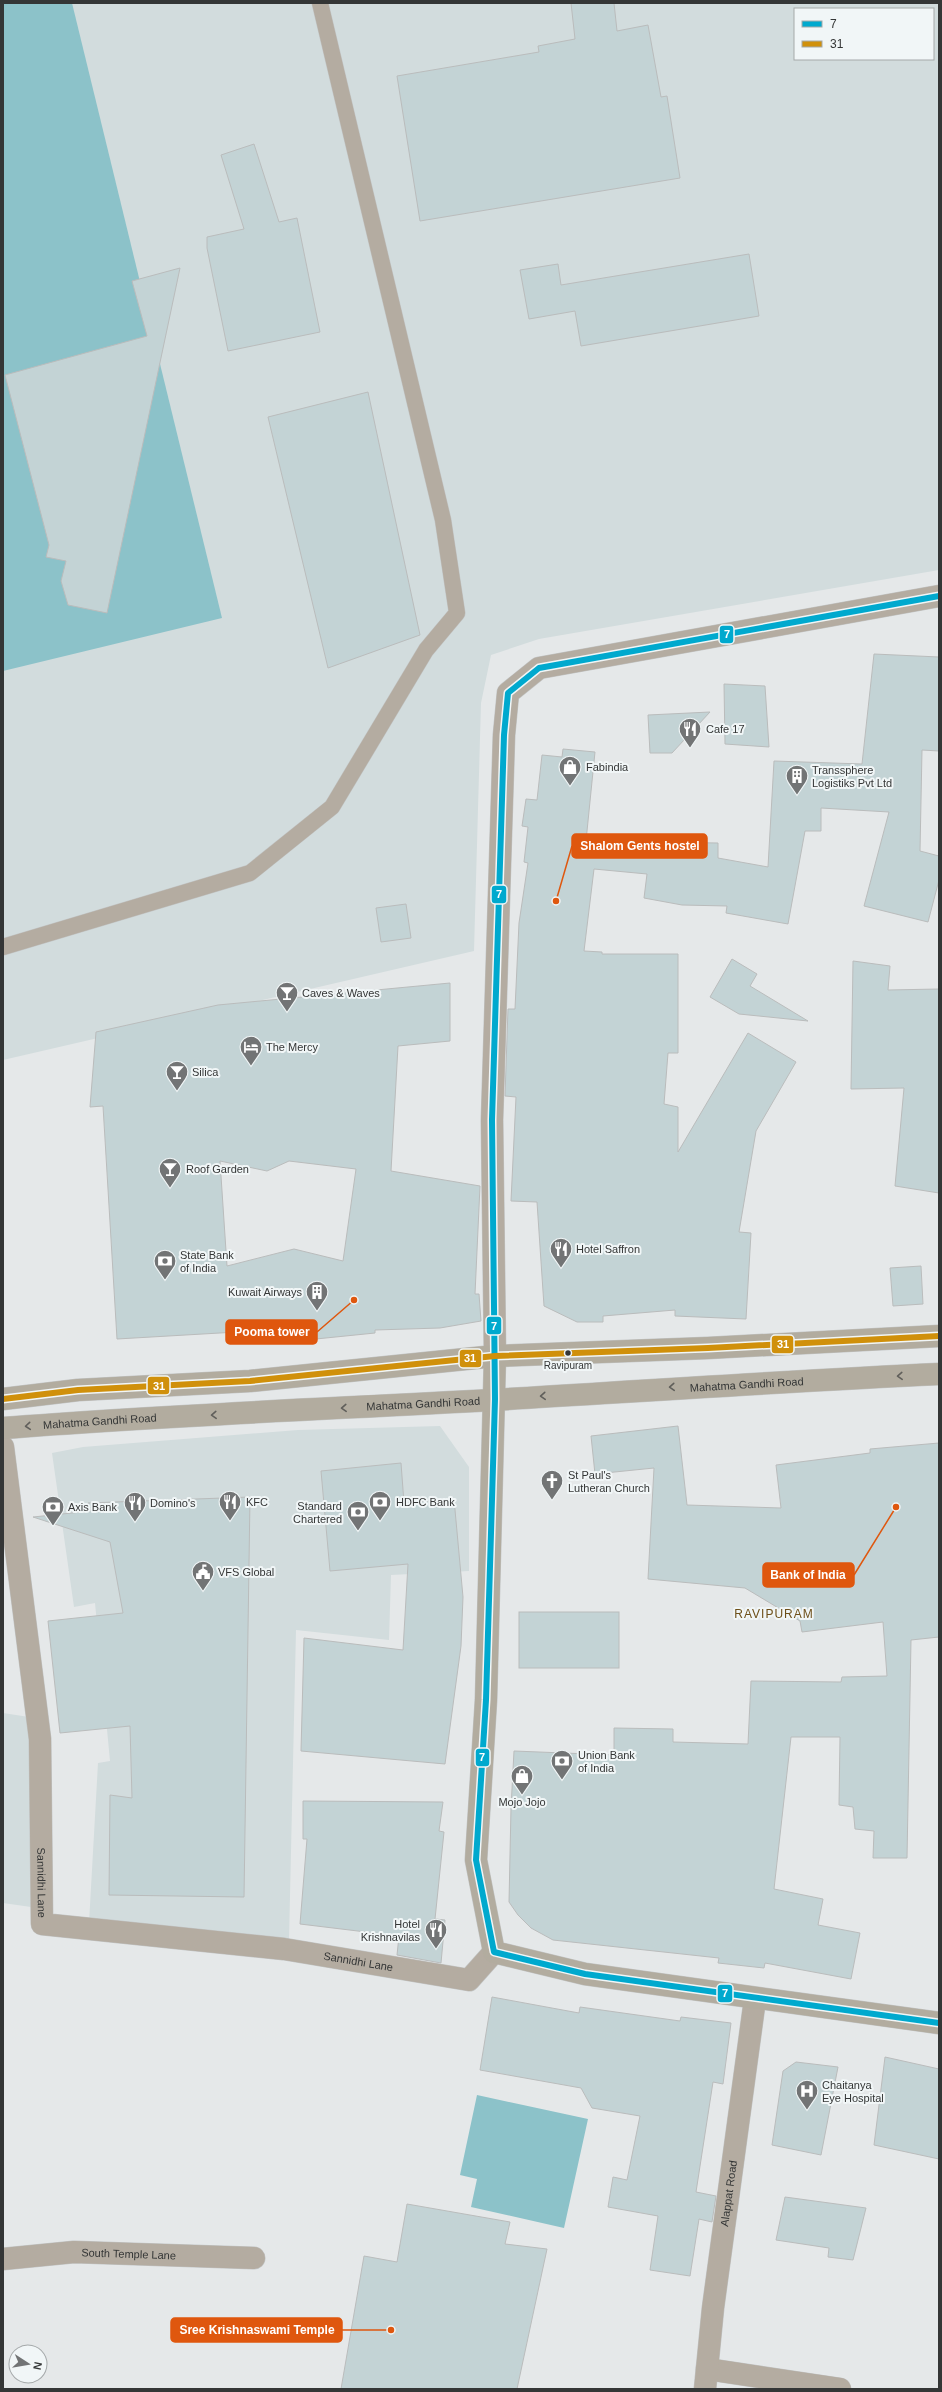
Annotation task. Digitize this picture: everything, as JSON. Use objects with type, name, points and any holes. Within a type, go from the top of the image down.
[{"type":"main road","points":[[3,1399],[78,1390],[250,1381],[495,1356],[708,1348],[939,1336]]},
{"type":"main road","points":[[495,1356],[486,1700],[476,1860],[494,1952],[585,1974],[755,1999],[939,2023]]},
{"type":"main road","name":"Mahatma Gandhi Road","points":[[3,1428],[90,1421],[494,1400],[711,1385],[939,1374]]},
{"type":"street","points":[[495,1356],[492,1120],[504,735],[508,692],[539,668],[939,596]]},
{"type":"street","name":"Sannidhi Lane","points":[[3,1447],[40,1739],[42,1924],[284,1949],[469,1980],[494,1952]]},
{"type":"street","name":"Alappat Road","points":[[706,2379],[713,2308],[755,1999]]},
{"type":"street","name":"South Temple Lane","points":[[3,2259],[74,2252],[254,2258]]},
{"type":"street","points":[[706,2379],[840,2389]]},
{"type":"lane","points":[[3,947],[250,873],[332,807],[426,650],[457,613],[443,520],[320,3]]},
{"type":"shaded area","points":[[3,3],[939,3],[939,570],[539,639],[491,655],[481,703],[474,951],[3,1060]]},
{"type":"shaded area","points":[[440,1426],[469,1467],[469,1571],[391,1575],[389,1640],[296,1630],[289,1940],[89,1923],[98,1763],[110,1761],[95,1603],[74,1607],[52,1453],[83,1447],[298,1430]]},
{"type":"shaded area","points":[[3,1713],[29,1717],[31,1907],[3,1903]]},
{"type":"water","points":[[3,3],[72,3],[222,618],[3,671]]},
{"type":"water","points":[[477,2095],[588,2119],[564,2228],[471,2207],[477,2179],[460,2175]]},
{"type":"building","points":[[571,3],[614,3],[617,31],[648,25],[661,97],[667,96],[680,178],[420,221],[397,76],[539,52],[538,46],[575,39]]},
{"type":"building","points":[[254,144],[279,222],[297,218],[320,332],[228,351],[207,248],[207,237],[244,229],[221,155]]},
{"type":"building","points":[[749,254],[759,316],[581,346],[575,311],[529,319],[520,270],[558,264],[561,285]]},
{"type":"building","points":[[180,268],[107,613],[68,605],[61,581],[66,561],[46,557],[49,545],[5,375],[147,336],[132,281]]},
{"type":"building","points":[[368,392],[420,635],[328,668],[268,417]]},
{"type":"building","points":[[874,654],[939,657],[939,751],[922,750],[920,851],[939,856],[939,880],[928,922],[864,906],[889,812],[821,808],[821,831],[805,831],[788,924],[726,913],[727,906],[682,905],[644,898],[647,874],[594,869],[584,951],[602,952],[602,954],[678,954],[678,1053],[668,1053],[664,1104],[678,1107],[678,1152],[748,1033],[796,1062],[756,1131],[739,1232],[751,1233],[746,1319],[675,1316],[675,1310],[603,1316],[603,1322],[577,1322],[544,1306],[537,1202],[511,1201],[516,1097],[505,1096],[508,1009],[515,1009],[519,923],[528,863],[524,862],[528,827],[522,826],[526,799],[537,800],[542,755],[562,757],[563,749],[595,752],[586,841],[648,847],[648,842],[718,843],[718,858],[768,867],[774,761],[862,764]]},
{"type":"building","points":[[724,684],[765,686],[769,747],[725,744]]},
{"type":"building","points":[[710,712],[672,753],[650,753],[648,715]]},
{"type":"building","points":[[406,904],[411,938],[381,942],[376,908]]},
{"type":"building","points":[[732,959],[757,974],[750,986],[808,1021],[739,1014],[710,997]]},
{"type":"building","points":[[853,961],[890,966],[888,990],[939,989],[939,1193],[895,1186],[904,1088],[851,1089]]},
{"type":"building","points":[[450,983],[450,1041],[398,1046],[391,1171],[480,1186],[475,1294],[479,1294],[481,1321],[440,1328],[375,1330],[375,1333],[306,1340],[304,1325],[254,1331],[117,1339],[103,1106],[90,1107],[96,1032],[218,1005]],"holes":[[[220,1161],[267,1171],[289,1161],[356,1169],[343,1261],[294,1249],[227,1266]]]},
{"type":"building","points":[[921,1266],[923,1304],[893,1306],[890,1268]]},
{"type":"building","points":[[678,1426],[687,1505],[781,1508],[776,1465],[870,1453],[870,1449],[939,1443],[939,1637],[911,1640],[907,1858],[873,1858],[874,1831],[855,1829],[853,1807],[839,1805],[840,1737],[791,1737],[774,1889],[823,1899],[818,1925],[860,1933],[851,1979],[765,1963],[764,1968],[718,1963],[719,1958],[553,1940],[531,1928],[518,1915],[509,1902],[514,1751],[614,1755],[614,1728],[673,1729],[673,1742],[748,1744],[751,1681],[841,1682],[842,1677],[887,1676],[883,1622],[802,1632],[800,1621],[745,1588],[648,1579],[654,1468],[595,1474],[591,1436]]},
{"type":"building","points":[[401,1463],[404,1503],[454,1499],[463,1597],[461,1646],[445,1764],[301,1751],[304,1638],[403,1650],[408,1564],[330,1571],[321,1471]]},
{"type":"building","points":[[250,1497],[244,1897],[109,1895],[110,1795],[132,1798],[130,1726],[60,1733],[48,1621],[123,1613],[110,1542],[33,1517],[91,1511],[88,1503]]},
{"type":"building","points":[[519,1612],[619,1612],[619,1668],[519,1668]]},
{"type":"building","points":[[303,1801],[443,1802],[439,1831],[444,1832],[435,1919],[445,1920],[441,1963],[397,1955],[399,1936],[300,1924],[307,1839],[303,1839]]},
{"type":"building","points":[[492,1997],[579,2013],[580,2007],[680,2021],[681,2017],[731,2023],[723,2084],[713,2082],[696,2192],[716,2196],[712,2222],[699,2219],[690,2276],[650,2270],[658,2216],[608,2207],[613,2177],[627,2180],[640,2116],[592,2108],[581,2088],[480,2070]]},
{"type":"building","points":[[885,2057],[939,2069],[939,2159],[874,2145]]},
{"type":"building","points":[[796,2062],[838,2067],[821,2155],[772,2145],[783,2071]]},
{"type":"building","points":[[785,2197],[866,2208],[853,2260],[828,2257],[829,2248],[776,2240]]},
{"type":"building","points":[[407,2204],[510,2222],[505,2244],[547,2249],[517,2389],[341,2389],[364,2256],[397,2262]]},
{"type":"transit line","name":"7","points":[[939,596],[539,668],[508,693],[504,735],[492,1120],[495,1399],[486,1700],[476,1860],[494,1952],[585,1974],[939,2023]]},
{"type":"transit line","name":"31","points":[[3,1399],[78,1390],[250,1381],[495,1356],[708,1348],[939,1336]]},
{"type":"place","name":"Cafe 17","points":[[690,748]]},
{"type":"place","name":"Fabindia","points":[[570,786]]},
{"type":"place","name":"Transsphere Logistiks Pvt Ltd","points":[[797,796]]},
{"type":"place","name":"Shalom Gents hostel","points":[[556,901]]},
{"type":"place","name":"Caves & Waves","points":[[287,1012]]},
{"type":"place","name":"The Mercy","points":[[251,1066]]},
{"type":"place","name":"Silica","points":[[177,1092]]},
{"type":"place","name":"Roof Garden","points":[[170,1188]]},
{"type":"place","name":"Hotel Saffron","points":[[561,1268]]},
{"type":"place","name":"State Bank of India","points":[[165,1280]]},
{"type":"place","name":"Pooma tower","points":[[354,1300]]},
{"type":"place","name":"Kuwait Airways","points":[[317,1312]]},
{"type":"place","name":"Ravipuram","points":[[568,1353]]},
{"type":"place","name":"St Paul's Lutheran Church","points":[[552,1500]]},
{"type":"place","name":"Bank of India","points":[[896,1507]]},
{"type":"place","name":"Domino's","points":[[135,1522]]},
{"type":"place","name":"KFC","points":[[230,1522]]},
{"type":"place","name":"HDFC Bank","points":[[380,1522]]},
{"type":"place","name":"Axis Bank","points":[[53,1526]]},
{"type":"place","name":"Standard Chartered","points":[[358,1532]]},
{"type":"place","name":"VFS Global","points":[[203,1592]]},
{"type":"place","name":"Union Bank of India","points":[[562,1780]]},
{"type":"place","name":"Mojo Jojo","points":[[522,1796]]},
{"type":"place","name":"Hotel Krishnavilas","points":[[436,1950]]},
{"type":"place","name":"Chaitanya Eye Hospital","points":[[807,2110]]},
{"type":"place","name":"Sree Krishnaswami Temple","points":[[391,2330]]},
{"type":"district","name":"RAVIPURAM","points":[[774,1614]]}]
